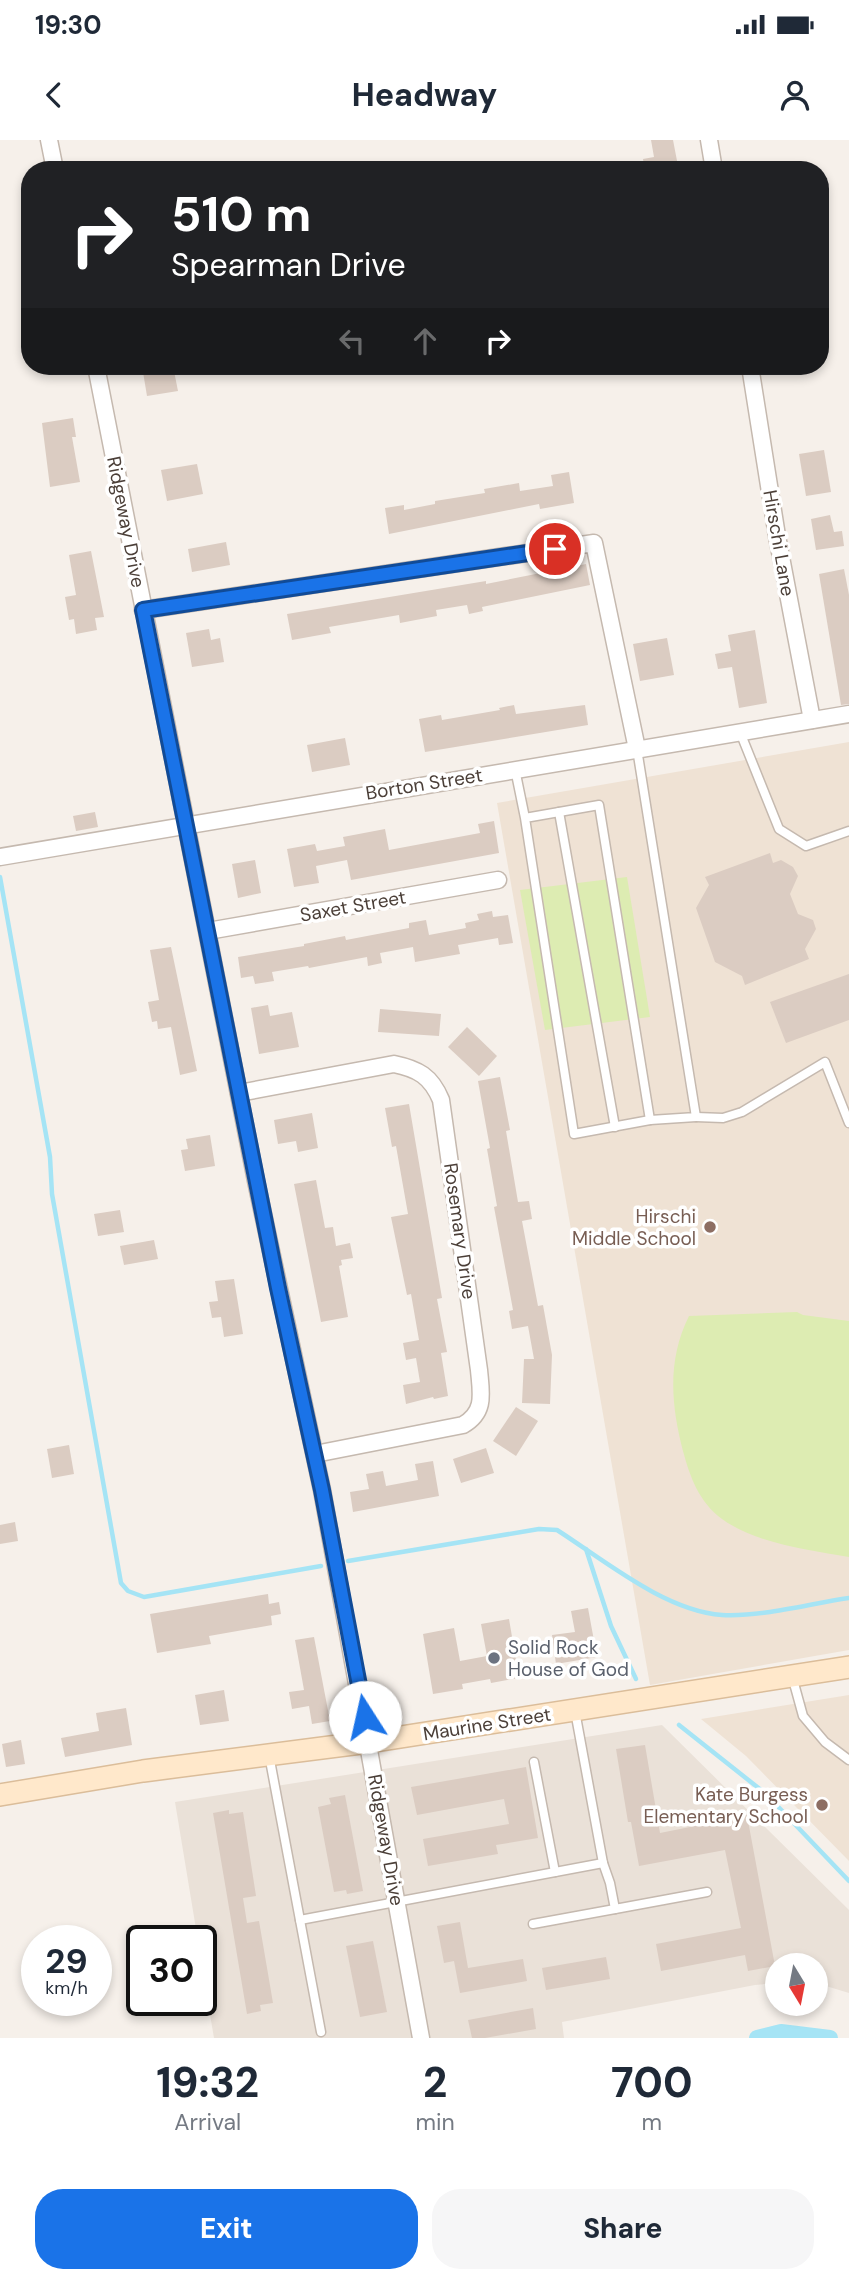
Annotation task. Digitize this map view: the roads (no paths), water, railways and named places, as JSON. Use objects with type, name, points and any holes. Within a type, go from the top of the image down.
[{"type":"street","points":[[49,140],[53,161]]},
{"type":"street","points":[[709,140],[712,161]]},
{"type":"street","name":"Ridgeway Drive","points":[[98,375],[283,1315],[315,1454],[421,2038]]},
{"type":"street","name":"Hirschi Lane","points":[[751,375],[777,536],[812,720]]},
{"type":"street","points":[[143,610],[594,543],[638,749]]},
{"type":"street","name":"Borton Street","points":[[0,857],[849,714]]},
{"type":"street","name":"Saxet Street","points":[[208,931],[498,880]]},
{"type":"street","name":"Rosemary Drive","points":[[239,1093],[394,1064],[423,1073],[435,1086],[441,1100],[479,1370],[479,1407],[472,1420],[463,1425],[315,1454]]},
{"type":"street","name":"Maurine Street","points":[[0,1795],[575,1711],[849,1667]]},
{"type":"lane","points":[[740,732],[779,829],[806,846],[849,831]]},
{"type":"lane","points":[[638,749],[696,1117]]},
{"type":"lane","points":[[515,769],[574,1134],[650,1120],[723,1118],[741,1112],[825,1062],[849,1124]]},
{"type":"lane","points":[[525,818],[599,805],[650,1120]]},
{"type":"lane","points":[[559,812],[615,1127]]},
{"type":"lane","points":[[792,1676],[803,1716],[825,1742],[849,1760]]},
{"type":"lane","points":[[575,1711],[603,1863],[615,1909]]},
{"type":"lane","points":[[268,1755],[321,2032]]},
{"type":"lane","points":[[534,1762],[555,1872]]},
{"type":"lane","points":[[300,1920],[603,1863]]},
{"type":"lane","points":[[533,1924],[707,1892]]},
{"type":"waterway","points":[[0,877],[50,1157],[52,1194],[121,1583],[128,1591],[144,1597],[321,1566]]},
{"type":"waterway","points":[[348,1561],[539,1529],[557,1530],[657,1594],[700,1611],[722,1615],[753,1614],[849,1598]]},
{"type":"waterway","points":[[586,1549],[611,1626],[636,1679]]},
{"type":"waterway","points":[[679,1725],[766,1794],[849,1881]]},
{"type":"waterway","points":[[757,2038],[781,2032],[830,2038]]},
{"type":"place","name":"Hirschi Middle School","points":[[710,1227]]},
{"type":"place","name":"Solid Rock House of God","points":[[494,1658]]},
{"type":"place","name":"Kate Burgess Elementary School","points":[[822,1805]]}]
